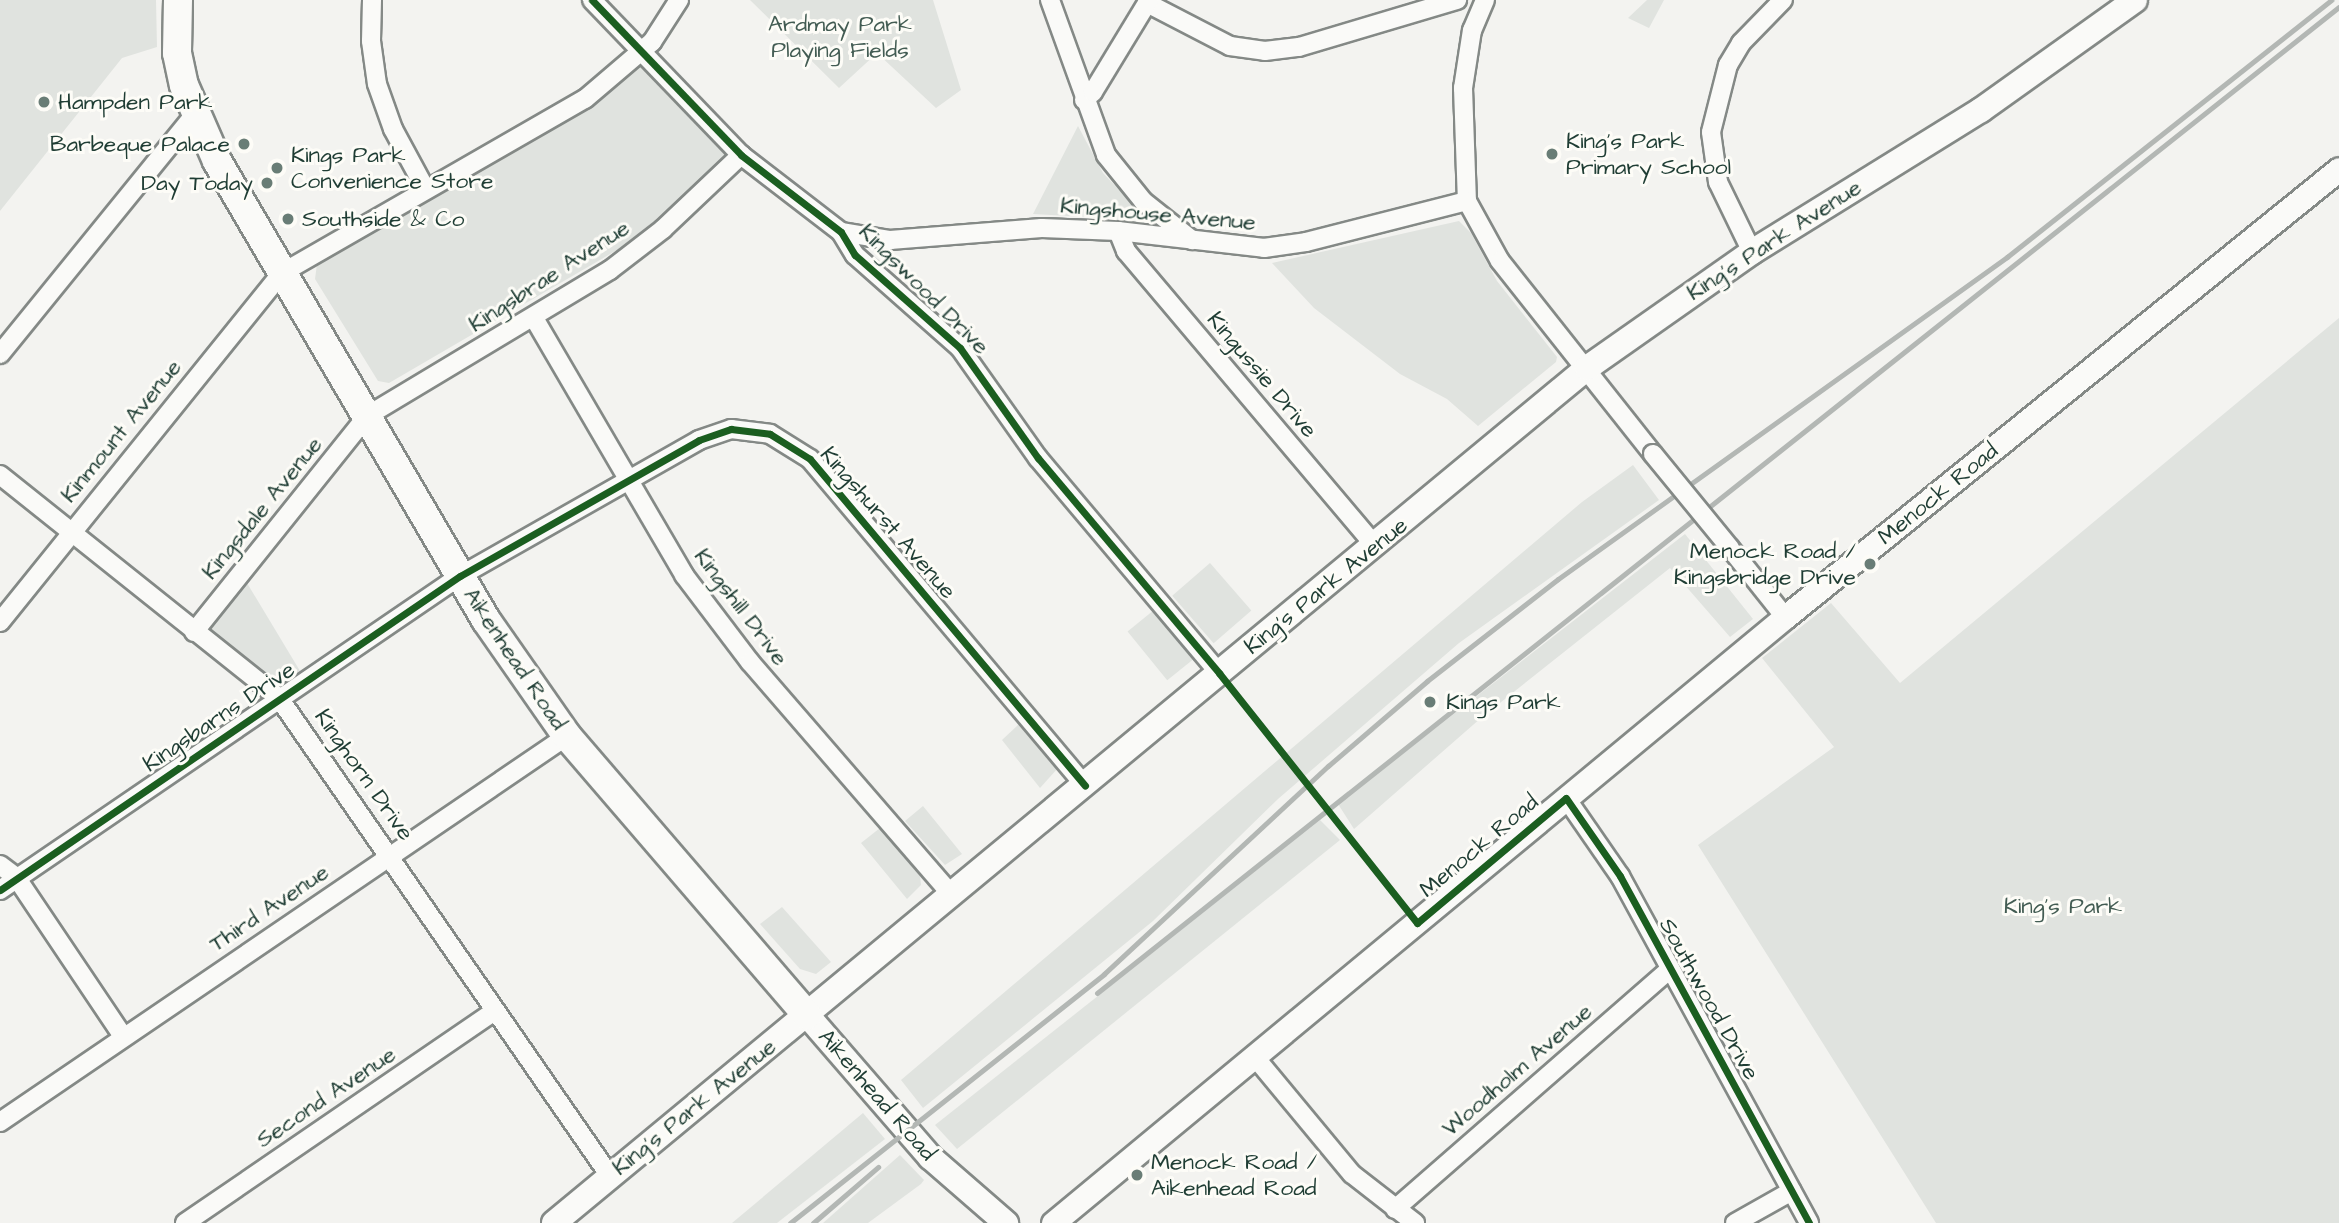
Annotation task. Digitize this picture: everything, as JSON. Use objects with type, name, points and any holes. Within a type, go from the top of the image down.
[{"type":"main road","name":"Aikenhead Road","points":[[178,0],[177,53],[194,115],[282,273],[460,576],[518,669],[567,736],[930,1157],[1006,1223]]},
{"type":"main road","name":"King's Park Avenue","points":[[554,1223],[1587,368],[1752,252],[1981,110],[2135,0]]},
{"type":"street","points":[[372,0],[371,41],[377,84],[393,129],[426,190]]},
{"type":"street","name":"Kingswood Drive","points":[[592,0],[741,155],[841,232],[855,255],[960,348],[1038,458],[1220,673]]},
{"type":"street","points":[[282,273],[585,99],[643,51],[679,0]]},
{"type":"street","points":[[1050,0],[1106,155],[1123,181],[1192,240]]},
{"type":"street","points":[[1084,100],[1093,92],[1148,1],[1230,46],[1265,51],[1299,47],[1457,0]]},
{"type":"street","points":[[1485,0],[1472,30],[1463,88],[1467,201],[1500,261],[1785,617]]},
{"type":"street","points":[[1752,252],[1718,183],[1711,132],[1728,65],[1741,43],[1783,0]]},
{"type":"street","points":[[0,354],[194,115]]},
{"type":"street","name":"Kingsbrae Avenue","points":[[367,416],[534,318],[638,251],[741,155]]},
{"type":"street","name":"Menock Road","points":[[1053,1223],[1785,617],[2339,169]]},
{"type":"street","name":"Kingshouse Avenue","points":[[841,232],[890,240],[1042,228],[1118,231],[1264,248],[1306,242],[1467,201]]},
{"type":"street","name":"Kingussie Drive","points":[[1118,231],[1126,251],[1375,546]]},
{"type":"street","name":"Kinmount Avenue","points":[[0,622],[282,273]]},
{"type":"street","name":"Kingshill Drive","points":[[534,318],[684,575],[750,662],[952,895]]},
{"type":"street","name":"Kingsdale Avenue","points":[[194,632],[367,416]]},
{"type":"street","name":"Kingshurst Avenue","points":[[460,576],[699,440],[731,429],[770,434],[810,460],[1085,786]]},
{"type":"street","name":"Kinghorn Drive","points":[[0,475],[279,698],[391,856],[610,1177]]},
{"type":"street","name":"Kingsbarns Drive","points":[[0,890],[460,576]]},
{"type":"street","name":"Third Avenue","points":[[0,1122],[123,1035],[567,736]]},
{"type":"street","name":"Southwood Drive","points":[[1566,798],[1620,876],[1809,1223]]},
{"type":"street","points":[[0,865],[16,877],[123,1035]]},
{"type":"street","name":"Woodholm Avenue","points":[[1395,1209],[1670,969]]},
{"type":"street","name":"Second Avenue","points":[[185,1223],[495,1011]]},
{"type":"street","points":[[1254,1056],[1352,1174],[1415,1223]]},
{"type":"street","points":[[1735,1223],[1792,1191]]},
{"type":"green space","name":"Hampden Park","points":[[0,0],[156,0],[157,47],[122,58],[0,211]]},
{"type":"green space","name":"Ardmay Park Playing Fields","points":[[750,0],[933,0],[961,90],[936,108],[877,53],[839,88]]},
{"type":"green space","points":[[1647,0],[1664,0],[1649,28],[1628,18]]},
{"type":"green space","points":[[644,55],[736,155],[633,249],[629,243],[389,383],[378,381],[315,279],[317,264],[554,122]]},
{"type":"green space","points":[[1078,126],[1103,173],[1143,215],[1141,220],[1033,214]]},
{"type":"green space","points":[[1459,221],[1471,233],[1497,281],[1557,357],[1556,362],[1478,426],[1447,399],[1400,374],[1314,308],[1272,263]]},
{"type":"green space","name":"King's Park","points":[[2339,318],[2339,1223],[1936,1223],[1698,845],[1834,747],[1762,658],[1831,603],[1900,683]]},
{"type":"green space","points":[[1633,465],[1659,500],[1459,643],[1278,799],[1153,921],[923,1108],[901,1080],[1582,502]]},
{"type":"green space","points":[[1685,534],[1753,619],[1730,637],[1670,568],[1481,718],[1354,829],[1338,804]]},
{"type":"green space","points":[[1210,563],[1251,611],[1214,643],[1172,596]]},
{"type":"green space","points":[[247,583],[300,671],[285,679],[263,673],[209,631]]},
{"type":"green space","points":[[1154,610],[1194,659],[1167,680],[1128,631]]},
{"type":"green space","points":[[1020,723],[1058,768],[1040,788],[1002,740]]},
{"type":"green space","points":[[923,806],[962,854],[945,865],[905,821]]},
{"type":"green space","points":[[1320,820],[1340,840],[957,1149],[935,1125]]},
{"type":"green space","points":[[880,828],[920,875],[921,885],[907,899],[861,843]]},
{"type":"green space","points":[[782,907],[831,962],[816,974],[800,969],[760,924]]},
{"type":"green space","points":[[863,1113],[885,1139],[777,1223],[732,1223]]},
{"type":"green space","points":[[900,1155],[924,1180],[921,1184],[868,1223],[823,1223]]},
{"type":"railway","points":[[790,1223],[1104,974],[1328,766],[1427,681],[1558,579],[2007,257],[2331,0]]},
{"type":"railway","points":[[1097,993],[2339,7]]},
{"type":"railway","points":[[813,1223],[878,1167]]},
{"type":"cycle path","points":[[592,0],[741,155],[841,232],[855,255],[960,348],[1038,458],[1219,673],[1417,923],[1566,798],[1620,876],[1809,1223]]},
{"type":"cycle path","points":[[0,890],[460,576],[699,440],[731,429],[770,434],[810,459],[1085,786]]},
{"type":"place","name":"Hampden Park","points":[[44,102]]},
{"type":"place","name":"Barbeque Palace","points":[[244,144]]},
{"type":"place","name":"King's Park Primary School","points":[[1552,154]]},
{"type":"place","name":"Kings Park Convenience Store","points":[[277,168]]},
{"type":"place","name":"Day Today","points":[[267,183]]},
{"type":"place","name":"Southside & Co","points":[[288,219]]},
{"type":"place","name":"Menock Road / Kingsbridge Drive","points":[[1870,564]]},
{"type":"place","name":"Kings Park","points":[[1430,702]]},
{"type":"place","name":"Menock Road / Aikenhead Road","points":[[1137,1175]]}]
